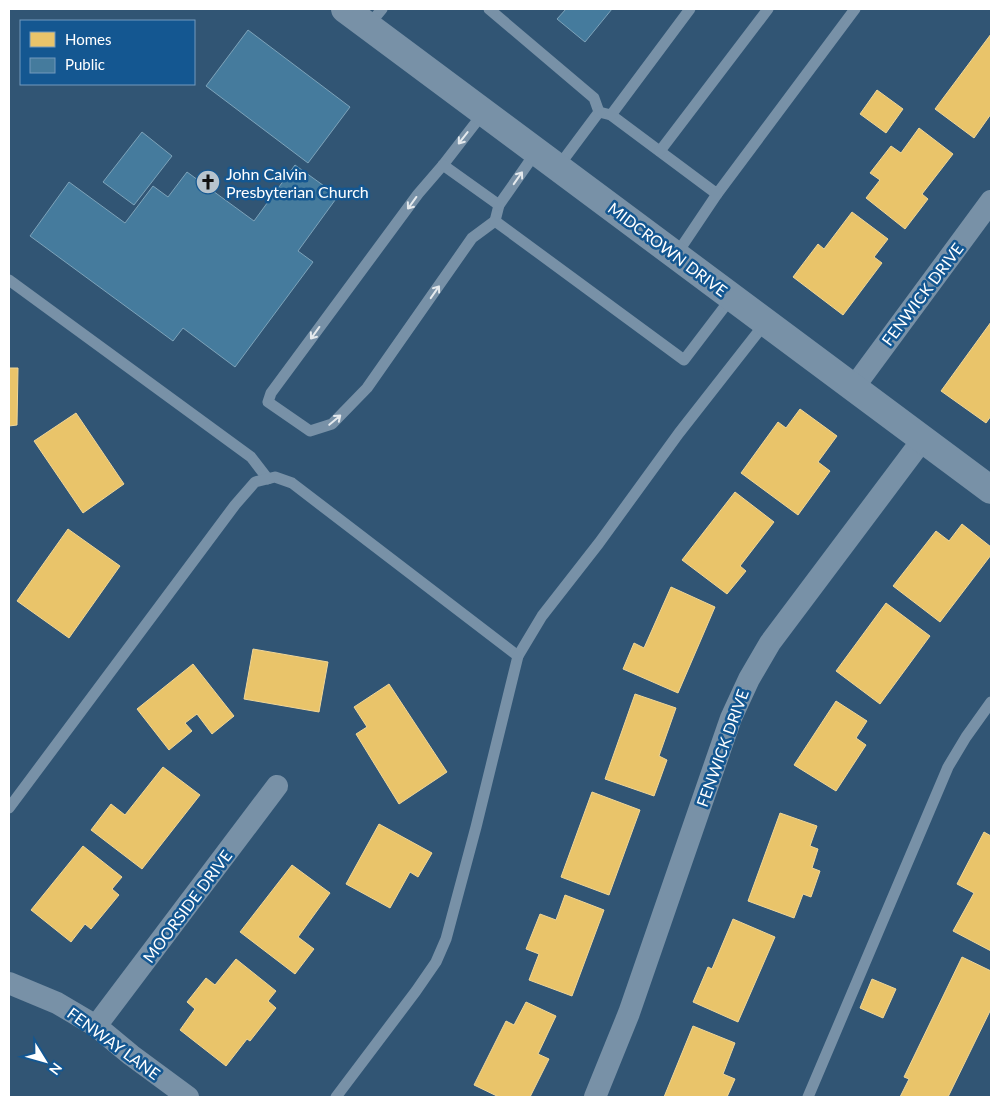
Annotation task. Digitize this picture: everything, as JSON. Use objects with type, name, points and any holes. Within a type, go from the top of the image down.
[{"type":"street","name":"MIDCROWN DRIVE","points":[[345,9],[375,17],[484,112],[991,490]]},
{"type":"street","name":"FENWICK DRIVE","points":[[854,387],[991,201]]},
{"type":"street","name":"FENWICK DRIVE","points":[[595,1097],[629,1013],[731,718],[748,679],[770,643],[923,439]]},
{"type":"street","name":"MOORSIDE DRIVE","points":[[96,1026],[277,786]]},
{"type":"street","name":"FENWAY LANE","points":[[9,984],[57,1003],[96,1026],[131,1055],[161,1089],[188,1097]]},
{"type":"lane","points":[[489,9],[594,98],[599,112]]},
{"type":"lane","points":[[611,114],[690,9]]},
{"type":"lane","points":[[660,151],[768,9]]},
{"type":"lane","points":[[676,255],[717,194],[855,9]]},
{"type":"lane","points":[[484,112],[418,194],[271,393],[268,402],[310,430],[332,424],[367,388],[472,238],[495,222],[499,205],[599,112]]},
{"type":"lane","points":[[599,112],[611,114],[717,194]]},
{"type":"lane","points":[[443,165],[499,205]]},
{"type":"lane","points":[[495,222],[684,360],[732,297]]},
{"type":"lane","points":[[9,280],[251,457],[268,479]]},
{"type":"lane","points":[[336,1097],[421,984],[436,962],[446,940],[518,656],[542,616],[599,544],[680,433],[766,322]]},
{"type":"lane","points":[[9,808],[254,482],[275,477],[292,484],[518,656]]},
{"type":"lane","points":[[808,1097],[948,767],[966,737],[991,702]]},
{"type":"building: Homes","points":[[991,34],[991,114],[974,138],[935,109]]},
{"type":"building: Homes","points":[[877,90],[903,109],[886,133],[860,114]]},
{"type":"building: Homes","points":[[919,128],[953,154],[922,194],[928,199],[905,229],[866,198],[880,180],[870,173],[891,146],[901,153]]},
{"type":"building: Homes","points":[[852,212],[888,239],[874,257],[882,263],[843,315],[793,277],[818,244],[824,249]]},
{"type":"building: Homes","points":[[991,322],[991,416],[986,423],[941,391]]},
{"type":"building: Homes","points":[[9,368],[18,368],[17,425],[9,426]]},
{"type":"building: Homes","points":[[800,409],[837,436],[818,462],[830,471],[798,515],[741,473],[778,422],[786,428]]},
{"type":"building: Homes","points":[[76,413],[124,484],[83,513],[34,441]]},
{"type":"building: Homes","points":[[735,492],[774,522],[740,566],[746,571],[727,594],[682,560]]},
{"type":"building: Homes","points":[[962,524],[991,547],[991,555],[940,622],[893,586],[936,531],[949,541]]},
{"type":"building: Homes","points":[[68,529],[120,566],[69,638],[17,601]]},
{"type":"building: Homes","points":[[671,587],[715,607],[678,693],[623,669],[634,643],[644,648]]},
{"type":"building: Homes","points":[[886,603],[930,636],[880,704],[836,671]]},
{"type":"building: Homes","points":[[253,649],[328,662],[319,712],[244,699]]},
{"type":"building: Homes","points":[[193,664],[234,716],[212,734],[197,714],[185,723],[192,731],[169,750],[137,709]]},
{"type":"building: Homes","points":[[389,684],[447,772],[399,804],[356,734],[367,727],[354,707]]},
{"type":"building: Homes","points":[[635,694],[676,708],[659,756],[667,760],[654,796],[605,779]]},
{"type":"building: Homes","points":[[836,701],[867,721],[856,738],[866,745],[836,791],[794,765]]},
{"type":"building: Homes","points":[[163,767],[200,795],[142,869],[91,830],[111,804],[125,815]]},
{"type":"building: Homes","points":[[592,792],[640,810],[609,895],[561,877]]},
{"type":"building: Homes","points":[[780,813],[817,826],[810,846],[818,849],[812,868],[820,871],[811,897],[803,894],[794,918],[748,901]]},
{"type":"building: Homes","points":[[379,824],[432,853],[418,877],[410,872],[390,908],[346,884]]},
{"type":"building: Homes","points":[[984,832],[991,836],[991,951],[953,931],[974,893],[957,884]]},
{"type":"building: Homes","points":[[83,846],[122,877],[112,889],[119,895],[91,929],[85,924],[71,942],[31,910]]},
{"type":"building: Homes","points":[[292,865],[330,893],[298,937],[314,949],[295,974],[240,932]]},
{"type":"building: Homes","points":[[565,895],[604,910],[572,996],[529,980],[539,954],[526,949],[540,914],[556,920]]},
{"type":"building: Homes","points":[[733,919],[775,937],[738,1022],[693,1002],[708,967],[712,969]]},
{"type":"building: Homes","points":[[962,957],[991,971],[991,1009],[948,1097],[900,1097],[909,1079],[904,1077]]},
{"type":"building: Homes","points":[[236,959],[276,991],[268,1001],[276,1008],[250,1041],[247,1039],[226,1066],[180,1030],[195,1009],[187,1002],[206,978],[215,985]]},
{"type":"building: Homes","points":[[872,979],[896,989],[883,1018],[860,1008]]},
{"type":"building: Homes","points":[[526,1002],[556,1016],[538,1054],[549,1059],[530,1097],[499,1097],[474,1085],[506,1021],[514,1025]]},
{"type":"building: Homes","points":[[693,1026],[735,1043],[723,1074],[735,1079],[727,1097],[664,1097]]},
{"type":"building: Public","points":[[566,9],[612,9],[585,42],[557,19]]},
{"type":"building: Public","points":[[248,30],[350,107],[308,163],[206,86]]},
{"type":"building: Public","points":[[142,132],[172,156],[134,205],[103,182]]},
{"type":"building: Public","points":[[295,165],[338,196],[298,251],[313,262],[235,367],[183,328],[173,341],[30,236],[69,182],[125,223],[153,186],[168,197],[187,172],[254,221]]},
{"type":"place","name":"John Calvin Presbyterian Church","points":[[208,182]]}]
